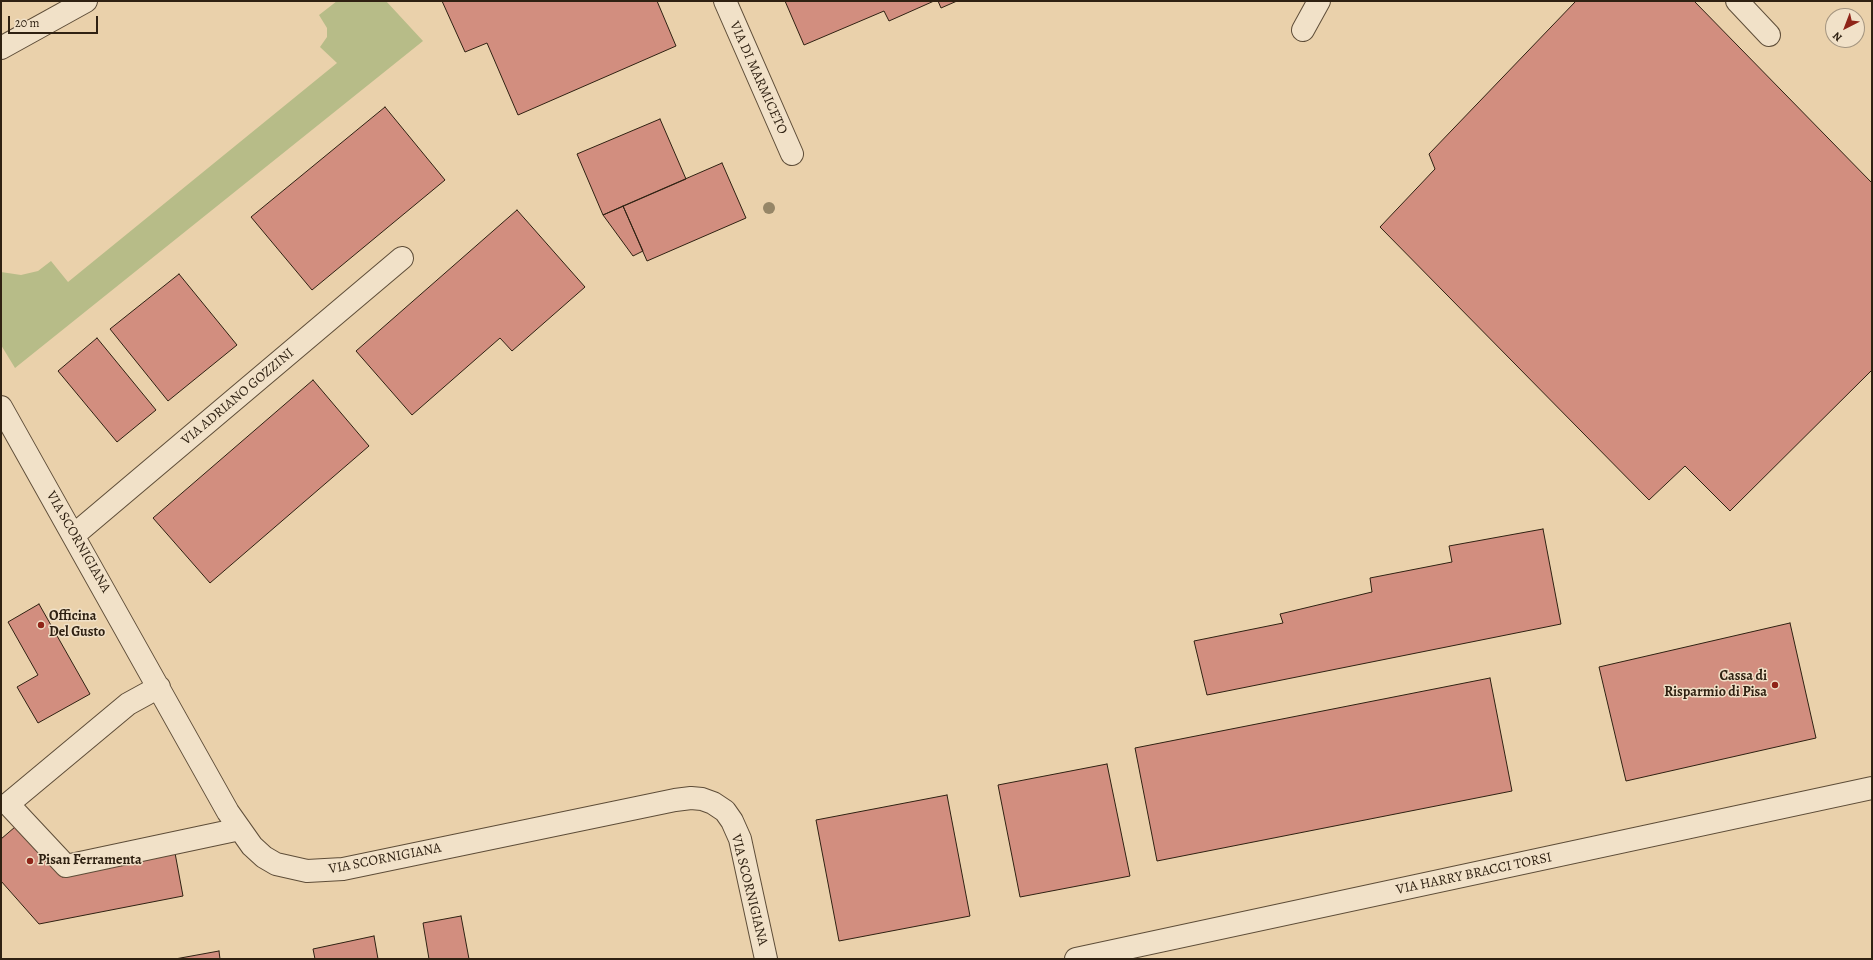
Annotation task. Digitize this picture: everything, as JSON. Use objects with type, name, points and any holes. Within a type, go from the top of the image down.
[{"type":"street","points":[[1,48],[86,1]]},
{"type":"street","name":"VIA DI MARMICETO","points":[[725,1],[792,154]]},
{"type":"street","points":[[1303,30],[1319,1]]},
{"type":"street","points":[[1737,1],[1770,35]]},
{"type":"street","name":"VIA ADRIANO GOZZINI","points":[[74,535],[402,258]]},
{"type":"street","name":"VIA SCORNIGIANA","points":[[1,407],[160,687],[228,812],[252,846],[276,864],[307,871],[343,869],[675,800],[691,798],[702,799],[713,803],[725,811],[732,821],[740,839],[766,959]]},
{"type":"street","points":[[160,687],[128,704],[8,804],[66,866],[240,829]]},
{"type":"street","name":"VIA HARRY BRACCI TORSI","points":[[1076,959],[1872,788]]},
{"type":"green space","points":[[337,1],[386,1],[423,41],[15,368],[1,345],[1,272],[21,275],[38,271],[51,261],[68,282],[337,63],[320,47],[327,37],[327,28],[319,15]]},
{"type":"building","points":[[442,1],[657,1],[676,46],[518,115],[487,43],[465,52]]},
{"type":"building","points":[[785,1],[934,1],[889,21],[884,11],[804,45]]},
{"type":"building","points":[[938,1],[957,1],[941,8]]},
{"type":"building","points":[[1576,1],[1694,1],[1872,183],[1872,370],[1730,511],[1685,466],[1649,500],[1380,227],[1435,169],[1429,154]]},
{"type":"building","points":[[385,107],[445,180],[312,290],[251,217]]},
{"type":"building","points":[[660,119],[686,179],[603,215],[577,154]]},
{"type":"building","points":[[722,163],[746,218],[647,261],[623,206]]},
{"type":"building","points":[[623,206],[643,251],[633,256],[603,215]]},
{"type":"building","points":[[517,210],[585,287],[512,351],[500,338],[412,415],[356,351]]},
{"type":"building","points":[[179,274],[237,345],[168,401],[110,329]]},
{"type":"building","points":[[97,338],[156,410],[117,442],[58,371]]},
{"type":"building","points":[[313,380],[369,446],[210,583],[153,518]]},
{"type":"building","points":[[1543,529],[1561,624],[1207,695],[1194,641],[1283,623],[1280,614],[1372,592],[1370,578],[1452,562],[1449,546]]},
{"type":"building","points":[[39,604],[90,694],[38,723],[17,687],[38,675],[8,622]]},
{"type":"building","points":[[1790,623],[1816,738],[1626,781],[1599,667]]},
{"type":"building","points":[[1490,678],[1512,791],[1157,861],[1135,748]]},
{"type":"building","points":[[1107,764],[1130,876],[1020,897],[998,785]]},
{"type":"building","points":[[947,795],[970,916],[839,941],[816,820]]},
{"type":"building","points":[[15,827],[62,877],[175,853],[183,896],[39,924],[1,881],[1,839]]},
{"type":"building","points":[[461,916],[469,959],[429,959],[423,923]]},
{"type":"building","points":[[374,936],[378,959],[315,959],[313,949]]},
{"type":"building","points":[[219,951],[220,959],[175,959]]},
{"type":"place","name":"Officina Del Gusto","points":[[41,625]]},
{"type":"place","name":"Cassa di Risparmio di Pisa","points":[[1775,685]]},
{"type":"place","name":"Pisan Ferramenta","points":[[30,861]]}]
